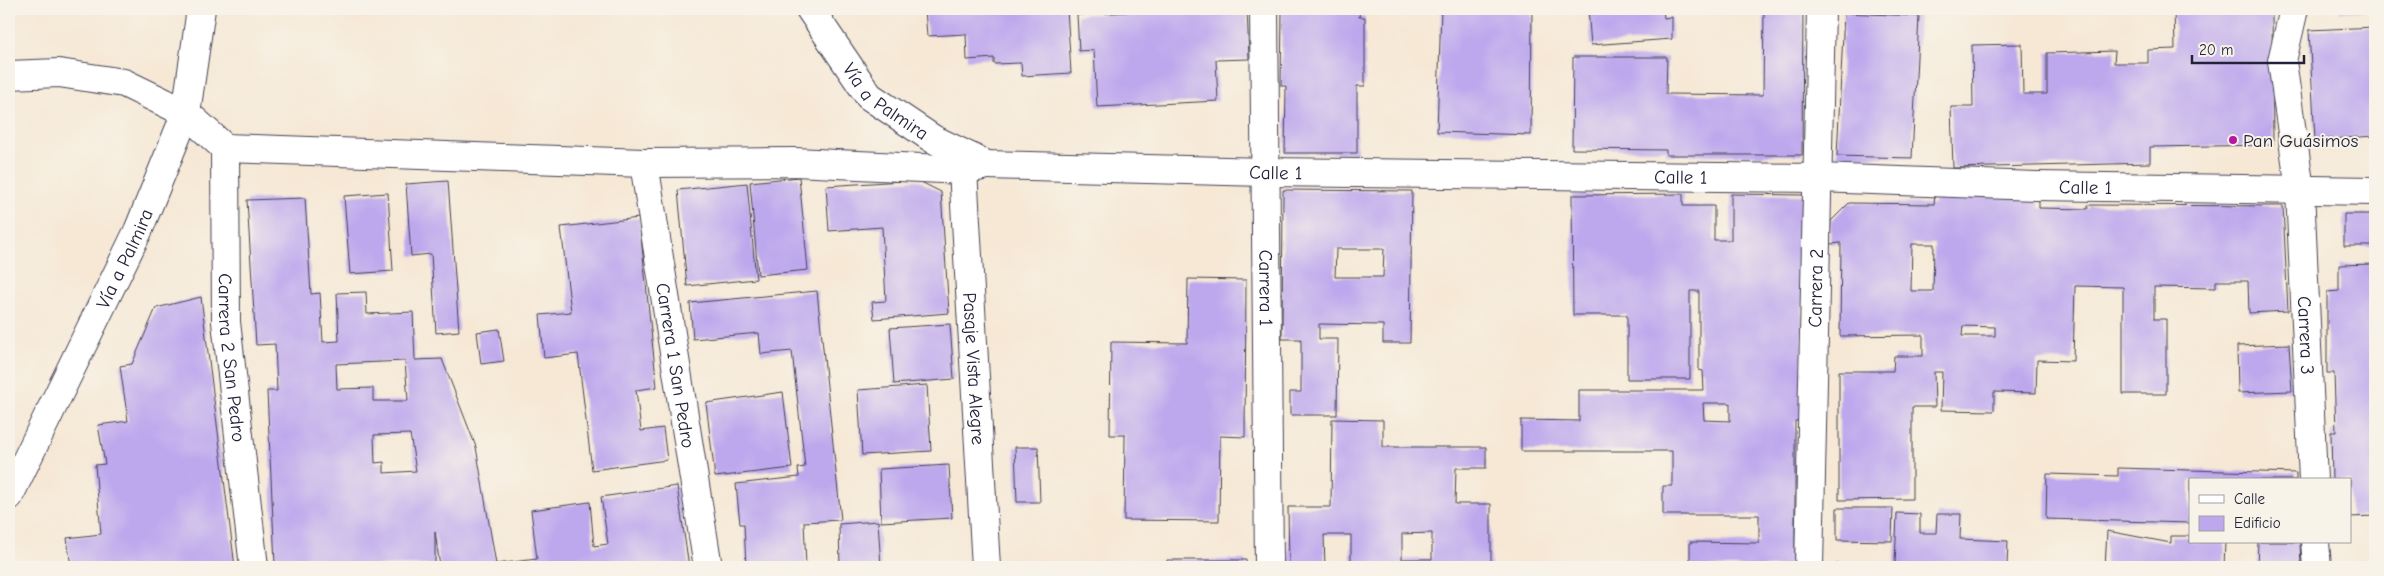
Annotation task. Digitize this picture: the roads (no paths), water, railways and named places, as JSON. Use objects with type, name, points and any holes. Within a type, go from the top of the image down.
[{"type":"street","name":"Vía a Palmira","points":[[9,496],[138,231],[186,113],[201,9]]},
{"type":"street","name":"Vía a Palmira","points":[[810,9],[869,96],[975,167]]},
{"type":"street","name":"Carrera 1","points":[[1264,9],[1270,567]]},
{"type":"street","name":"Carrera 2","points":[[1809,567],[1821,9]]},
{"type":"street","name":"Carrera 3","points":[[2294,9],[2282,61],[2300,190],[2313,478]]},
{"type":"street","points":[[9,75],[59,73],[124,83],[186,113],[225,148]]},
{"type":"street","name":"Calle 1","points":[[225,148],[644,162],[795,162],[1265,172],[1818,178],[2046,186],[2375,191]]},
{"type":"street","name":"Carrera 2 San Pedro","points":[[225,148],[226,322],[254,567]]},
{"type":"street","name":"Carrera 1 San Pedro","points":[[644,162],[708,567]]},
{"type":"street","name":"Pasaje Vista Alegre","points":[[975,167],[986,567]]},
{"type":"street","points":[[2316,544],[2317,567]]},
{"type":"place","name":"Pan Guásimos","points":[[2233,140]]}]
